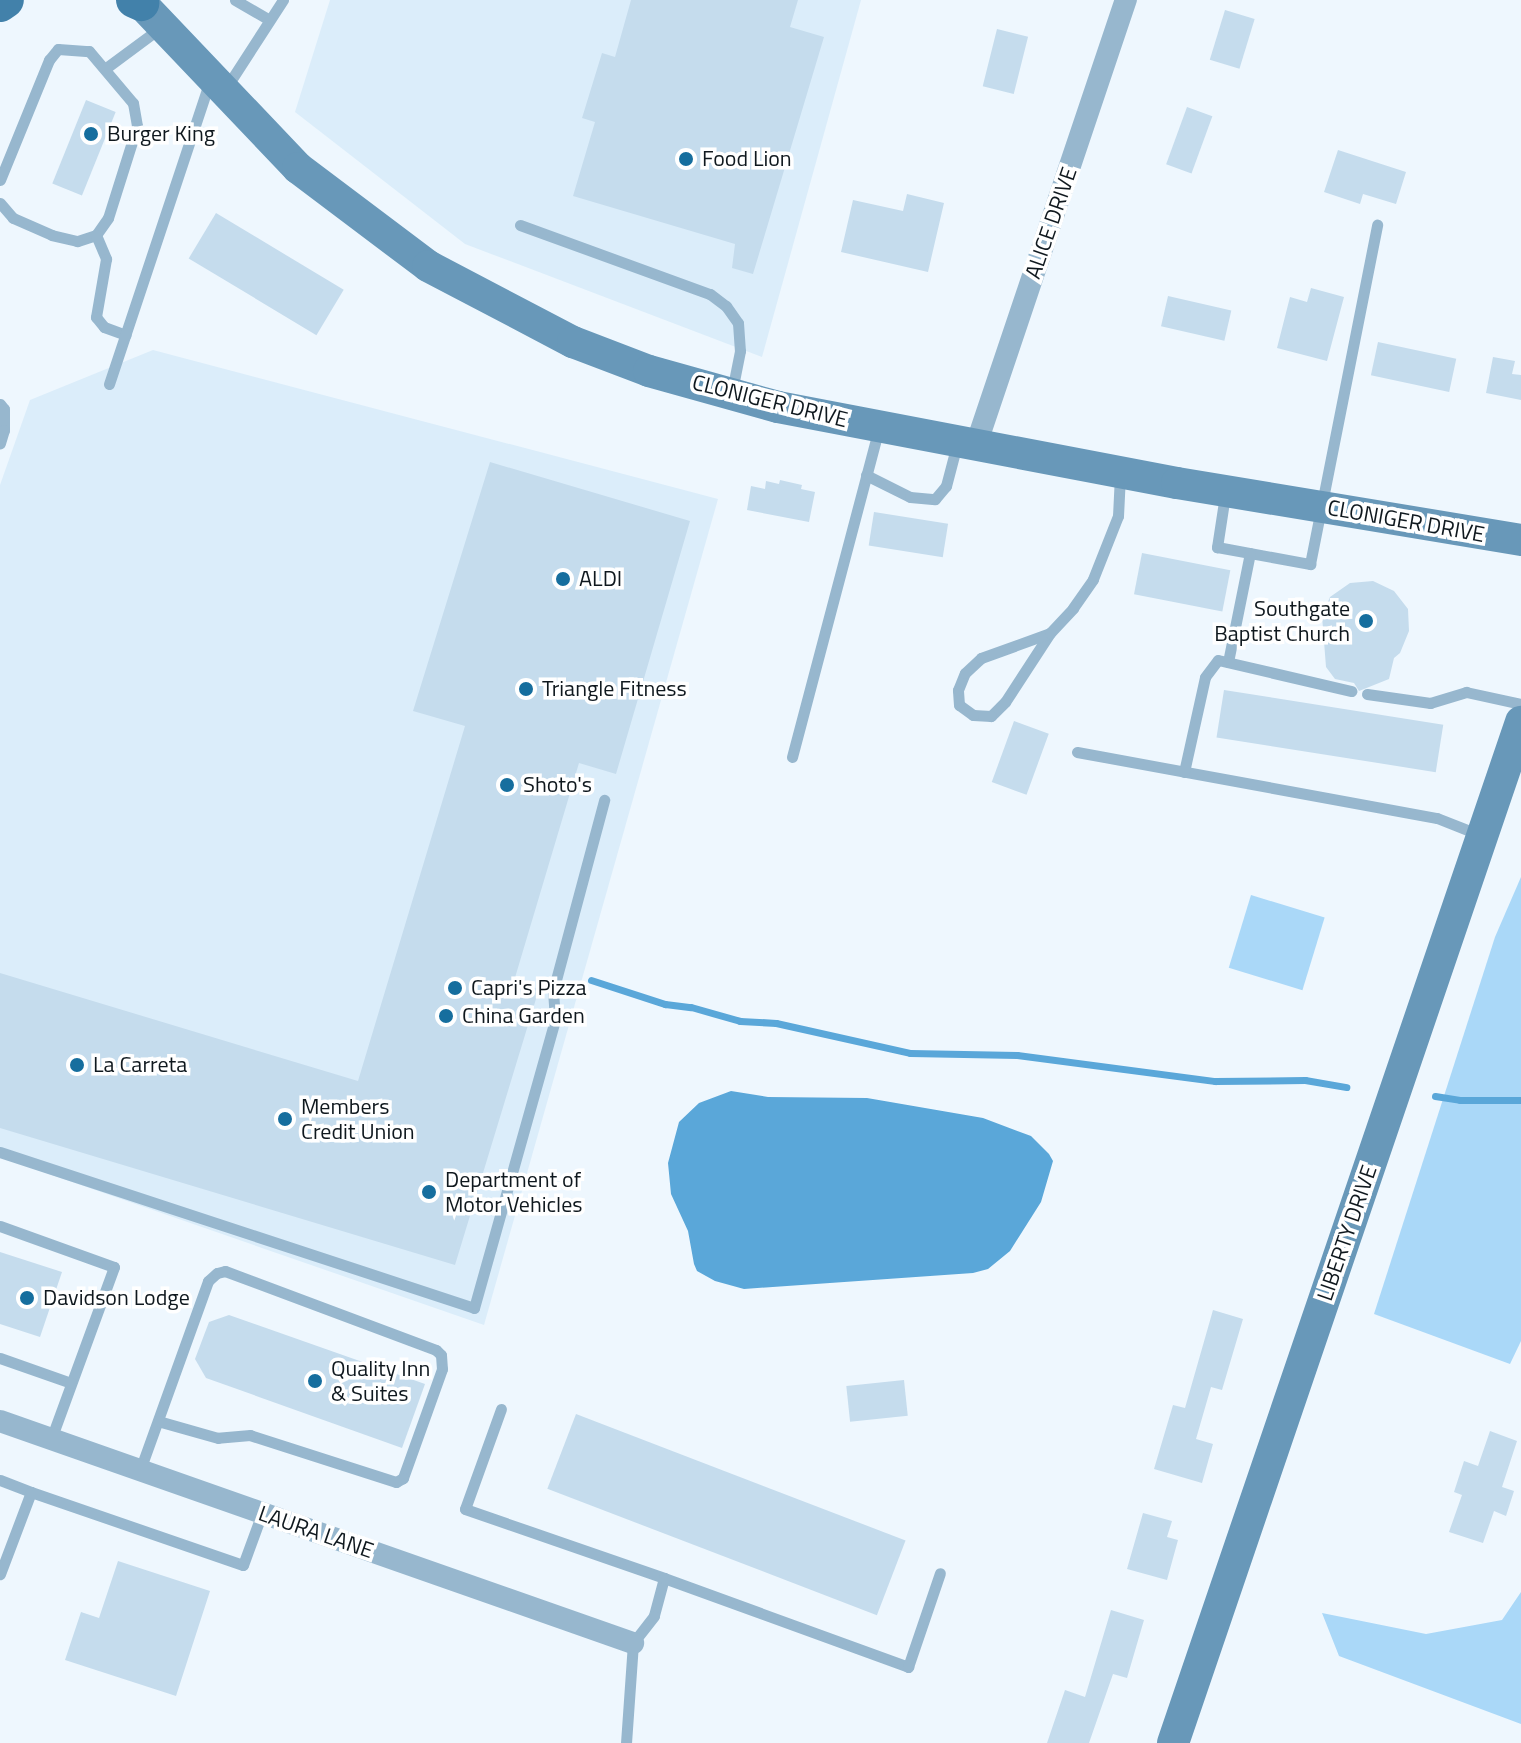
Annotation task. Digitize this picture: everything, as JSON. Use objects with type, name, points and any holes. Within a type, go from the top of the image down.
[{"type":"main road","points":[[0,4],[6,0]]},
{"type":"main road","name":"CLONIGER DRIVE","points":[[143,8],[298,168],[428,266],[573,342],[649,371],[731,394],[879,426],[1226,491],[1521,540]]},
{"type":"main road","name":"LIBERTY DRIVE","points":[[1173,1743],[1521,722]]},
{"type":"street","name":"ALICE DRIVE","points":[[967,444],[1126,0]]},
{"type":"street","name":"LAURA LANE","points":[[0,1421],[633,1643]]},
{"type":"lane","points":[[235,0],[269,20]]},
{"type":"lane","points":[[109,384],[217,85],[283,0]]},
{"type":"lane","points":[[106,68],[143,8]]},
{"type":"lane","points":[[0,176],[49,60],[58,49],[89,51],[133,103],[137,126],[108,218],[96,235],[77,241],[52,235],[13,218],[0,203]]},
{"type":"lane","points":[[520,225],[710,294],[726,306],[738,323],[740,351],[731,394]]},
{"type":"lane","points":[[1226,491],[1217,547],[1310,564],[1377,225]]},
{"type":"lane","points":[[96,235],[106,259],[96,317],[104,327],[126,335]]},
{"type":"lane","points":[[0,404],[4,409],[1,436]]},
{"type":"lane","points":[[792,757],[879,426]]},
{"type":"lane","points":[[866,475],[910,497],[935,499],[946,486],[967,444]]},
{"type":"lane","points":[[1050,633],[981,658],[965,673],[958,690],[959,705],[973,715],[991,716],[1005,702],[1050,633],[1073,608],[1107,548],[1118,516],[1120,472]]},
{"type":"lane","points":[[1228,662],[1250,553]]},
{"type":"lane","points":[[1184,772],[1205,677],[1218,660],[1351,691]]},
{"type":"lane","points":[[1367,694],[1430,703],[1466,692],[1521,704]]},
{"type":"lane","points":[[1077,752],[1437,818],[1482,836]]},
{"type":"lane","points":[[0,1152],[474,1308],[555,1019],[553,991],[604,800]]},
{"type":"lane","points":[[0,1226],[114,1267],[51,1439]]},
{"type":"lane","points":[[140,1470],[208,1281],[225,1271],[436,1350],[441,1355],[442,1369],[403,1478],[396,1482],[250,1435],[218,1438],[158,1421]]},
{"type":"lane","points":[[0,1358],[71,1383]]},
{"type":"lane","points":[[501,1409],[465,1509],[908,1667],[940,1573]]},
{"type":"lane","points":[[0,1480],[243,1565],[262,1513]]},
{"type":"lane","points":[[0,1574],[31,1492]]},
{"type":"lane","points":[[626,1743],[633,1643],[654,1616],[664,1578]]},
{"type":"shaded area","points":[[330,0],[861,0],[762,357],[465,244],[295,112]]},
{"type":"shaded area","points":[[153,350],[718,499],[484,1325],[0,1157],[0,485],[30,400]]},
{"type":"shaded area","points":[[1521,877],[1521,1341],[1510,1364],[1374,1314],[1495,937]]},
{"type":"shaded area","points":[[1251,895],[1325,918],[1302,990],[1229,968]]},
{"type":"shaded area","points":[[731,1091],[768,1097],[867,1098],[983,1118],[1031,1136],[1053,1161],[1041,1202],[1010,1251],[988,1269],[973,1273],[744,1289],[715,1281],[697,1271],[688,1231],[671,1194],[668,1163],[679,1122],[699,1103]]},
{"type":"shaded area","points":[[1521,1592],[1521,1724],[1339,1656],[1322,1613],[1426,1634],[1502,1620]]},
{"type":"building","name":"Food Lion","points":[[631,0],[798,0],[790,27],[824,37],[753,274],[732,268],[735,244],[573,196],[595,122],[582,118],[602,53],[615,57]]},
{"type":"building","points":[[1225,10],[1255,19],[1239,69],[1210,60]]},
{"type":"building","points":[[997,29],[1028,37],[1014,94],[983,86]]},
{"type":"building","name":"Burger King","points":[[86,100],[116,112],[82,195],[52,183]]},
{"type":"building","points":[[1187,107],[1212,116],[1192,174],[1166,164]]},
{"type":"building","points":[[1338,150],[1406,172],[1396,204],[1363,194],[1360,204],[1324,192]]},
{"type":"building","points":[[907,194],[944,203],[928,272],[841,252],[853,200],[903,211]]},
{"type":"building","points":[[216,213],[344,290],[316,335],[189,258]]},
{"type":"building","points":[[1311,288],[1344,297],[1327,361],[1277,348],[1290,297],[1307,302]]},
{"type":"building","points":[[1168,296],[1231,311],[1224,341],[1161,326]]},
{"type":"building","points":[[1378,342],[1456,359],[1449,392],[1371,375]]},
{"type":"building","points":[[1493,357],[1515,361],[1512,374],[1521,375],[1521,400],[1486,393]]},
{"type":"building","points":[[490,462],[690,521],[616,774],[579,763],[514,981],[539,989],[455,1265],[0,1128],[0,973],[358,1081],[465,726],[413,711]]},
{"type":"building","points":[[780,480],[802,485],[801,489],[815,492],[809,522],[747,510],[751,486],[765,489],[766,481],[779,484]]},
{"type":"building","points":[[874,512],[948,524],[943,557],[869,546]]},
{"type":"building","points":[[1142,553],[1230,570],[1222,611],[1134,594]]},
{"type":"building","points":[[1373,581],[1394,591],[1408,609],[1409,631],[1400,653],[1394,658],[1389,679],[1359,691],[1354,683],[1335,679],[1326,667],[1322,616],[1330,597],[1350,583]]},
{"type":"building","points":[[1224,690],[1443,725],[1436,772],[1216,737]]},
{"type":"building","points":[[1014,721],[1049,734],[1027,795],[992,782]]},
{"type":"building","name":"Davidson Lodge","points":[[0,1252],[62,1272],[40,1337],[0,1324]]},
{"type":"building","points":[[1213,1310],[1243,1319],[1222,1390],[1211,1387],[1196,1439],[1213,1444],[1202,1483],[1154,1469],[1173,1405],[1185,1408]]},
{"type":"building","name":"Quality Inn & Suites","points":[[229,1315],[425,1384],[402,1448],[206,1378],[195,1359],[209,1322]]},
{"type":"building","points":[[904,1380],[908,1416],[850,1422],[846,1386]]},
{"type":"building","points":[[576,1414],[906,1541],[877,1615],[547,1489]]},
{"type":"building","points":[[1490,1431],[1517,1441],[1502,1487],[1514,1491],[1506,1516],[1494,1511],[1483,1543],[1449,1532],[1462,1495],[1454,1492],[1464,1461],[1478,1466]]},
{"type":"building","points":[[1143,1513],[1172,1521],[1167,1537],[1178,1540],[1167,1580],[1127,1569]]},
{"type":"building","points":[[118,1561],[210,1591],[176,1696],[65,1660],[81,1612],[99,1618]]},
{"type":"building","points":[[1111,1610],[1144,1620],[1127,1678],[1113,1674],[1089,1743],[1047,1743],[1065,1690],[1085,1697]]},
{"type":"waterway","points":[[591,980],[665,1004],[691,1007],[740,1021],[776,1023],[910,1053],[1017,1055],[1215,1081],[1305,1080],[1346,1087]]},
{"type":"waterway","points":[[1435,1096],[1460,1100],[1521,1100]]},
{"type":"place","name":"Burger King","points":[[91,134]]},
{"type":"place","name":"Food Lion","points":[[686,159]]},
{"type":"place","name":"ALDI","points":[[563,579]]},
{"type":"place","name":"Southgate Baptist Church","points":[[1366,621]]},
{"type":"place","name":"Triangle Fitness","points":[[526,689]]},
{"type":"place","name":"Shoto's","points":[[507,785]]},
{"type":"place","name":"Capri's Pizza","points":[[455,988]]},
{"type":"place","name":"China Garden","points":[[446,1016]]},
{"type":"place","name":"La Carreta","points":[[77,1065]]},
{"type":"place","name":"Members Credit Union","points":[[285,1119]]},
{"type":"place","name":"Department of Motor Vehicles","points":[[429,1192]]},
{"type":"place","name":"Davidson Lodge","points":[[27,1298]]},
{"type":"place","name":"Quality Inn & Suites","points":[[315,1381]]}]
